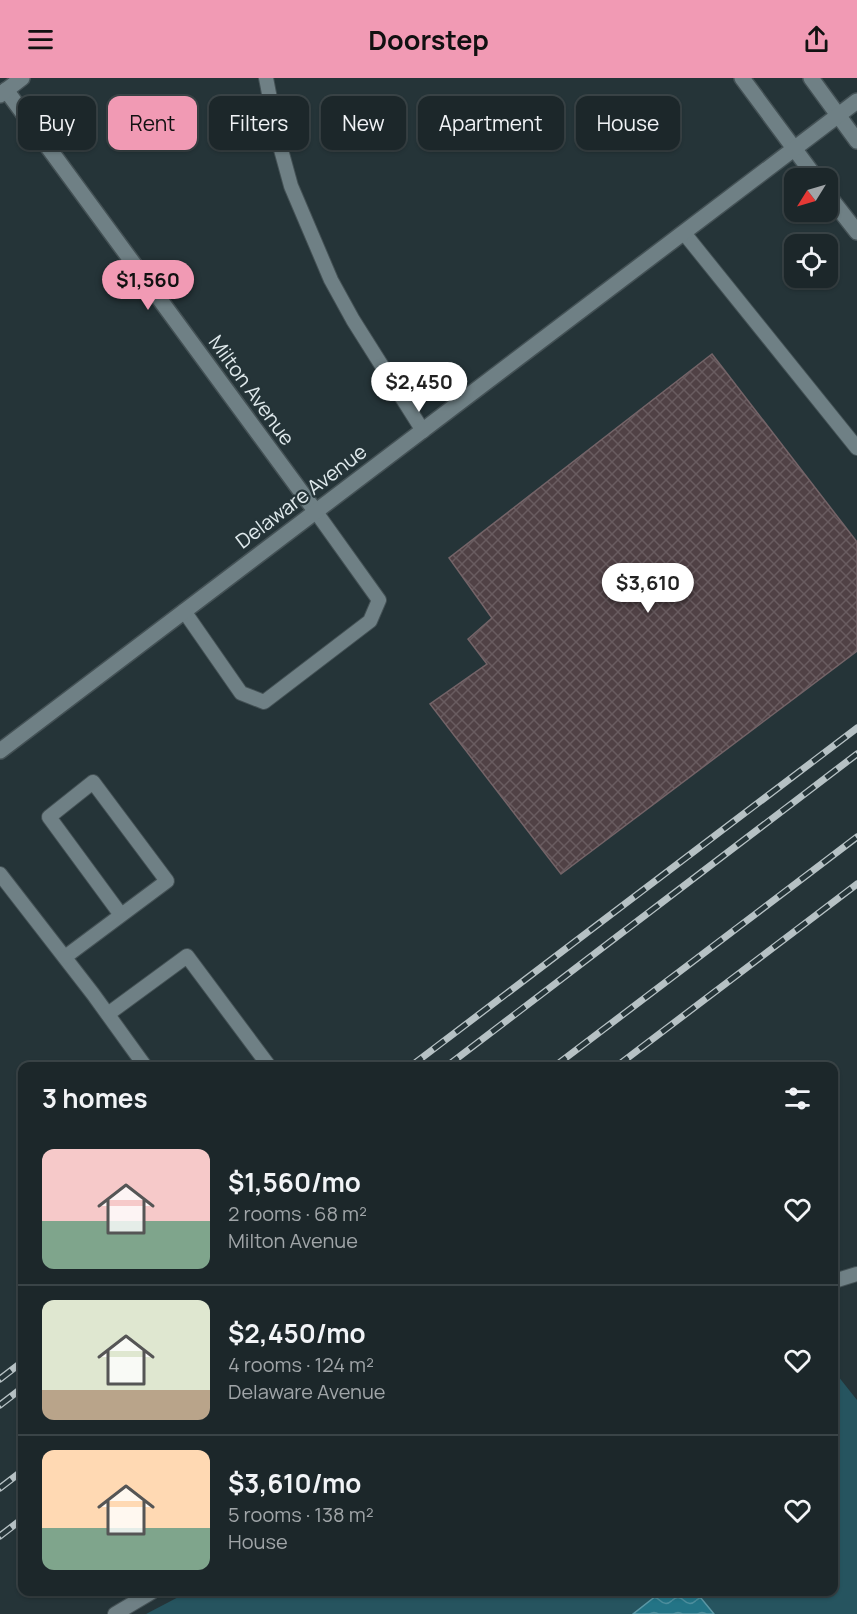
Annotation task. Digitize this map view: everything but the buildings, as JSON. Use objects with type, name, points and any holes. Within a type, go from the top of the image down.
[{"type":"main road","points":[[3,93],[22,78]]},
{"type":"main road","points":[[742,78],[808,168]]},
{"type":"main road","points":[[811,78],[857,141]]},
{"type":"main road","name":"Milton Avenue","points":[[3,93],[316,512]]},
{"type":"main road","name":"Delaware Avenue","points":[[0,751],[857,101]]},
{"type":"main road","points":[[838,208],[857,232]]},
{"type":"lane","points":[[266,78],[277,135],[291,186],[331,280],[353,320],[423,430]]},
{"type":"lane","points":[[684,232],[857,448]]},
{"type":"lane","points":[[184,611],[241,693],[264,702],[370,621],[379,600],[316,512]]},
{"type":"lane","points":[[65,957],[121,915],[167,880],[93,782],[48,817],[121,915]]},
{"type":"lane","points":[[0,874],[142,1062]]},
{"type":"lane","points":[[108,1014],[187,956],[267,1062]]},
{"type":"lane","points":[[838,1280],[857,1274]]},
{"type":"lane","points":[[115,1614],[145,1596]]},
{"type":"shaded area","points":[[838,1376],[857,1400],[857,1614],[146,1614],[180,1596],[838,1596]]},
{"type":"water","points":[[656,1596],[699,1596],[714,1614],[633,1614]]},
{"type":"railway","points":[[416,1062],[857,728]]},
{"type":"railway","points":[[452,1062],[857,754]]},
{"type":"railway","points":[[560,1062],[857,837]]},
{"type":"railway","points":[[622,1062],[857,884]]},
{"type":"railway","points":[[0,1379],[18,1365]]},
{"type":"railway","points":[[0,1405],[18,1391]]},
{"type":"railway","points":[[0,1488],[18,1474]]},
{"type":"railway","points":[[0,1536],[18,1522]]}]
